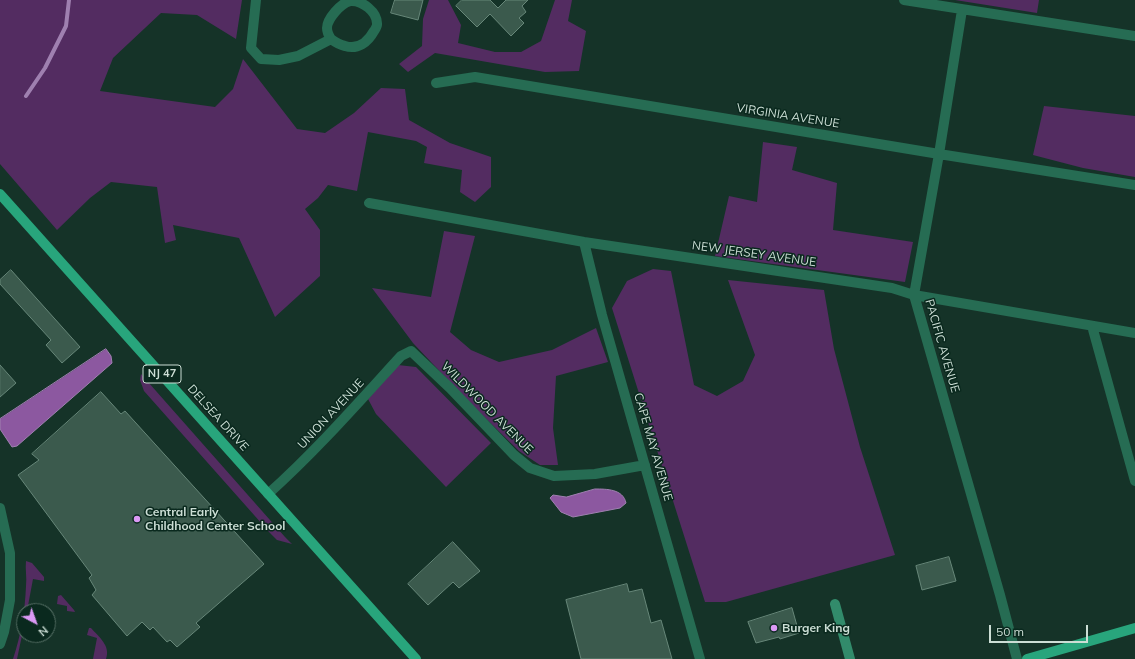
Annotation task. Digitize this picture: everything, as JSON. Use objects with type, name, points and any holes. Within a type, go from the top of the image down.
[{"type":"main road","name":"DELSEA DRIVE","points":[[0,194],[416,659]]},
{"type":"main road","points":[[1027,659],[1135,628]]},
{"type":"street","points":[[256,0],[251,48],[261,59],[279,60],[298,56],[331,39]]},
{"type":"street","points":[[904,0],[1135,36]]},
{"type":"street","points":[[348,1],[357,1],[370,9],[375,16],[377,26],[369,40],[355,47],[344,46],[331,39],[327,27],[329,20],[340,6],[348,1]]},
{"type":"street","name":"PACIFIC AVENUE","points":[[962,10],[939,154],[914,295],[1017,659]]},
{"type":"street","name":"VIRGINIA AVENUE","points":[[436,83],[475,77],[1135,185]]},
{"type":"street","name":"NEW JERSEY AVENUE","points":[[369,203],[584,242],[892,288],[914,295],[1135,333]]},
{"type":"street","name":"CAPE MAY AVENUE","points":[[584,242],[700,659]]},
{"type":"street","points":[[1092,326],[1135,481]]},
{"type":"street","name":"UNION AVENUE","points":[[268,494],[298,467],[330,434],[401,356],[411,351]]},
{"type":"street","name":"WILDWOOD AVENUE","points":[[411,351],[450,388],[514,455],[530,468],[554,476],[595,474],[645,465]]},
{"type":"street","points":[[0,508],[10,552],[10,600],[4,632],[0,644]]},
{"type":"street","points":[[835,604],[850,659]]},
{"type":"shaded area","points":[[0,0],[242,0],[236,39],[197,15],[161,13],[113,58],[100,91],[215,107],[233,89],[243,59],[297,129],[325,133],[354,113],[381,88],[405,89],[409,120],[450,143],[491,157],[491,187],[475,202],[460,192],[462,170],[424,163],[427,147],[416,141],[368,132],[357,191],[328,185],[318,198],[305,209],[320,230],[320,276],[275,317],[239,238],[173,225],[176,240],[165,243],[157,187],[111,182],[90,198],[57,230],[0,164]]},
{"type":"shaded area","points":[[429,0],[448,0],[461,25],[458,43],[495,52],[521,52],[541,41],[555,0],[572,0],[568,21],[586,31],[579,71],[545,72],[435,53],[408,72],[399,64],[422,46],[423,19]]},
{"type":"shaded area","points":[[955,0],[1039,0],[1037,13]]},
{"type":"shaded area","points":[[1044,106],[1135,116],[1135,177],[1083,168],[1033,155]]},
{"type":"shaded area","points":[[763,142],[797,147],[792,170],[837,183],[833,230],[913,242],[905,282],[715,256],[729,196],[757,202]]},
{"type":"shaded area","points":[[444,231],[475,236],[450,332],[471,350],[499,362],[552,350],[596,328],[608,362],[556,376],[553,428],[558,465],[540,465],[519,451],[467,400],[413,343],[372,288],[431,297]]},
{"type":"shaded area","points":[[653,269],[671,271],[694,385],[717,396],[743,381],[755,355],[728,280],[824,290],[834,349],[860,447],[895,555],[726,602],[705,602],[612,308],[627,281]]},
{"type":"shaded area","points":[[106,349],[111,356],[112,363],[17,446],[12,447],[0,429],[0,419]]},
{"type":"shaded area","points":[[398,365],[416,367],[491,443],[446,487],[376,414],[368,399]]},
{"type":"shaded area","points":[[141,374],[292,544],[277,540],[270,533],[144,391],[140,380]]},
{"type":"shaded area","points":[[595,489],[618,492],[622,495],[626,503],[620,508],[573,517],[561,512],[550,498],[553,495],[566,497]]},
{"type":"shaded area","points":[[26,561],[32,563],[44,577],[44,581],[33,579],[28,603],[25,603]]},
{"type":"shaded area","points":[[61,595],[75,612],[67,611],[67,606],[57,604],[58,596]]},
{"type":"shaded area","points":[[89,628],[91,628],[106,646],[106,659],[93,659],[97,638],[87,635]]},
{"type":"shaded area","points":[[17,643],[20,643],[17,659],[13,659]]},
{"type":"building","points":[[395,0],[423,0],[418,20],[391,13]]},
{"type":"building","points":[[462,0],[490,0],[498,8],[506,0],[528,0],[522,6],[526,12],[519,18],[524,23],[511,36],[490,14],[477,27],[456,6]]},
{"type":"building","points":[[11,270],[80,347],[62,363],[46,345],[51,340],[0,284],[0,280]]},
{"type":"building","points":[[0,365],[16,383],[0,397]]},
{"type":"building","name":"Central Early Childhood Center School","points":[[101,392],[121,414],[125,411],[264,564],[196,623],[200,627],[177,647],[170,640],[167,642],[153,627],[150,630],[142,622],[127,636],[92,595],[96,590],[89,578],[92,575],[18,475],[39,460],[32,454]]},
{"type":"building","points":[[453,542],[480,571],[459,588],[453,582],[428,605],[408,584]]},
{"type":"building","points":[[949,557],[956,581],[922,590],[916,566]]},
{"type":"building","points":[[627,584],[629,592],[642,589],[651,623],[661,620],[672,659],[581,659],[566,600]]},
{"type":"building","name":"Burger King","points":[[792,608],[799,633],[780,639],[779,637],[756,643],[748,622]]},
{"type":"waterway","points":[[26,96],[45,68],[66,26],[69,0]]},
{"type":"place","name":"Central Early Childhood Center School","points":[[137,519]]},
{"type":"place","name":"Burger King","points":[[774,628]]}]
